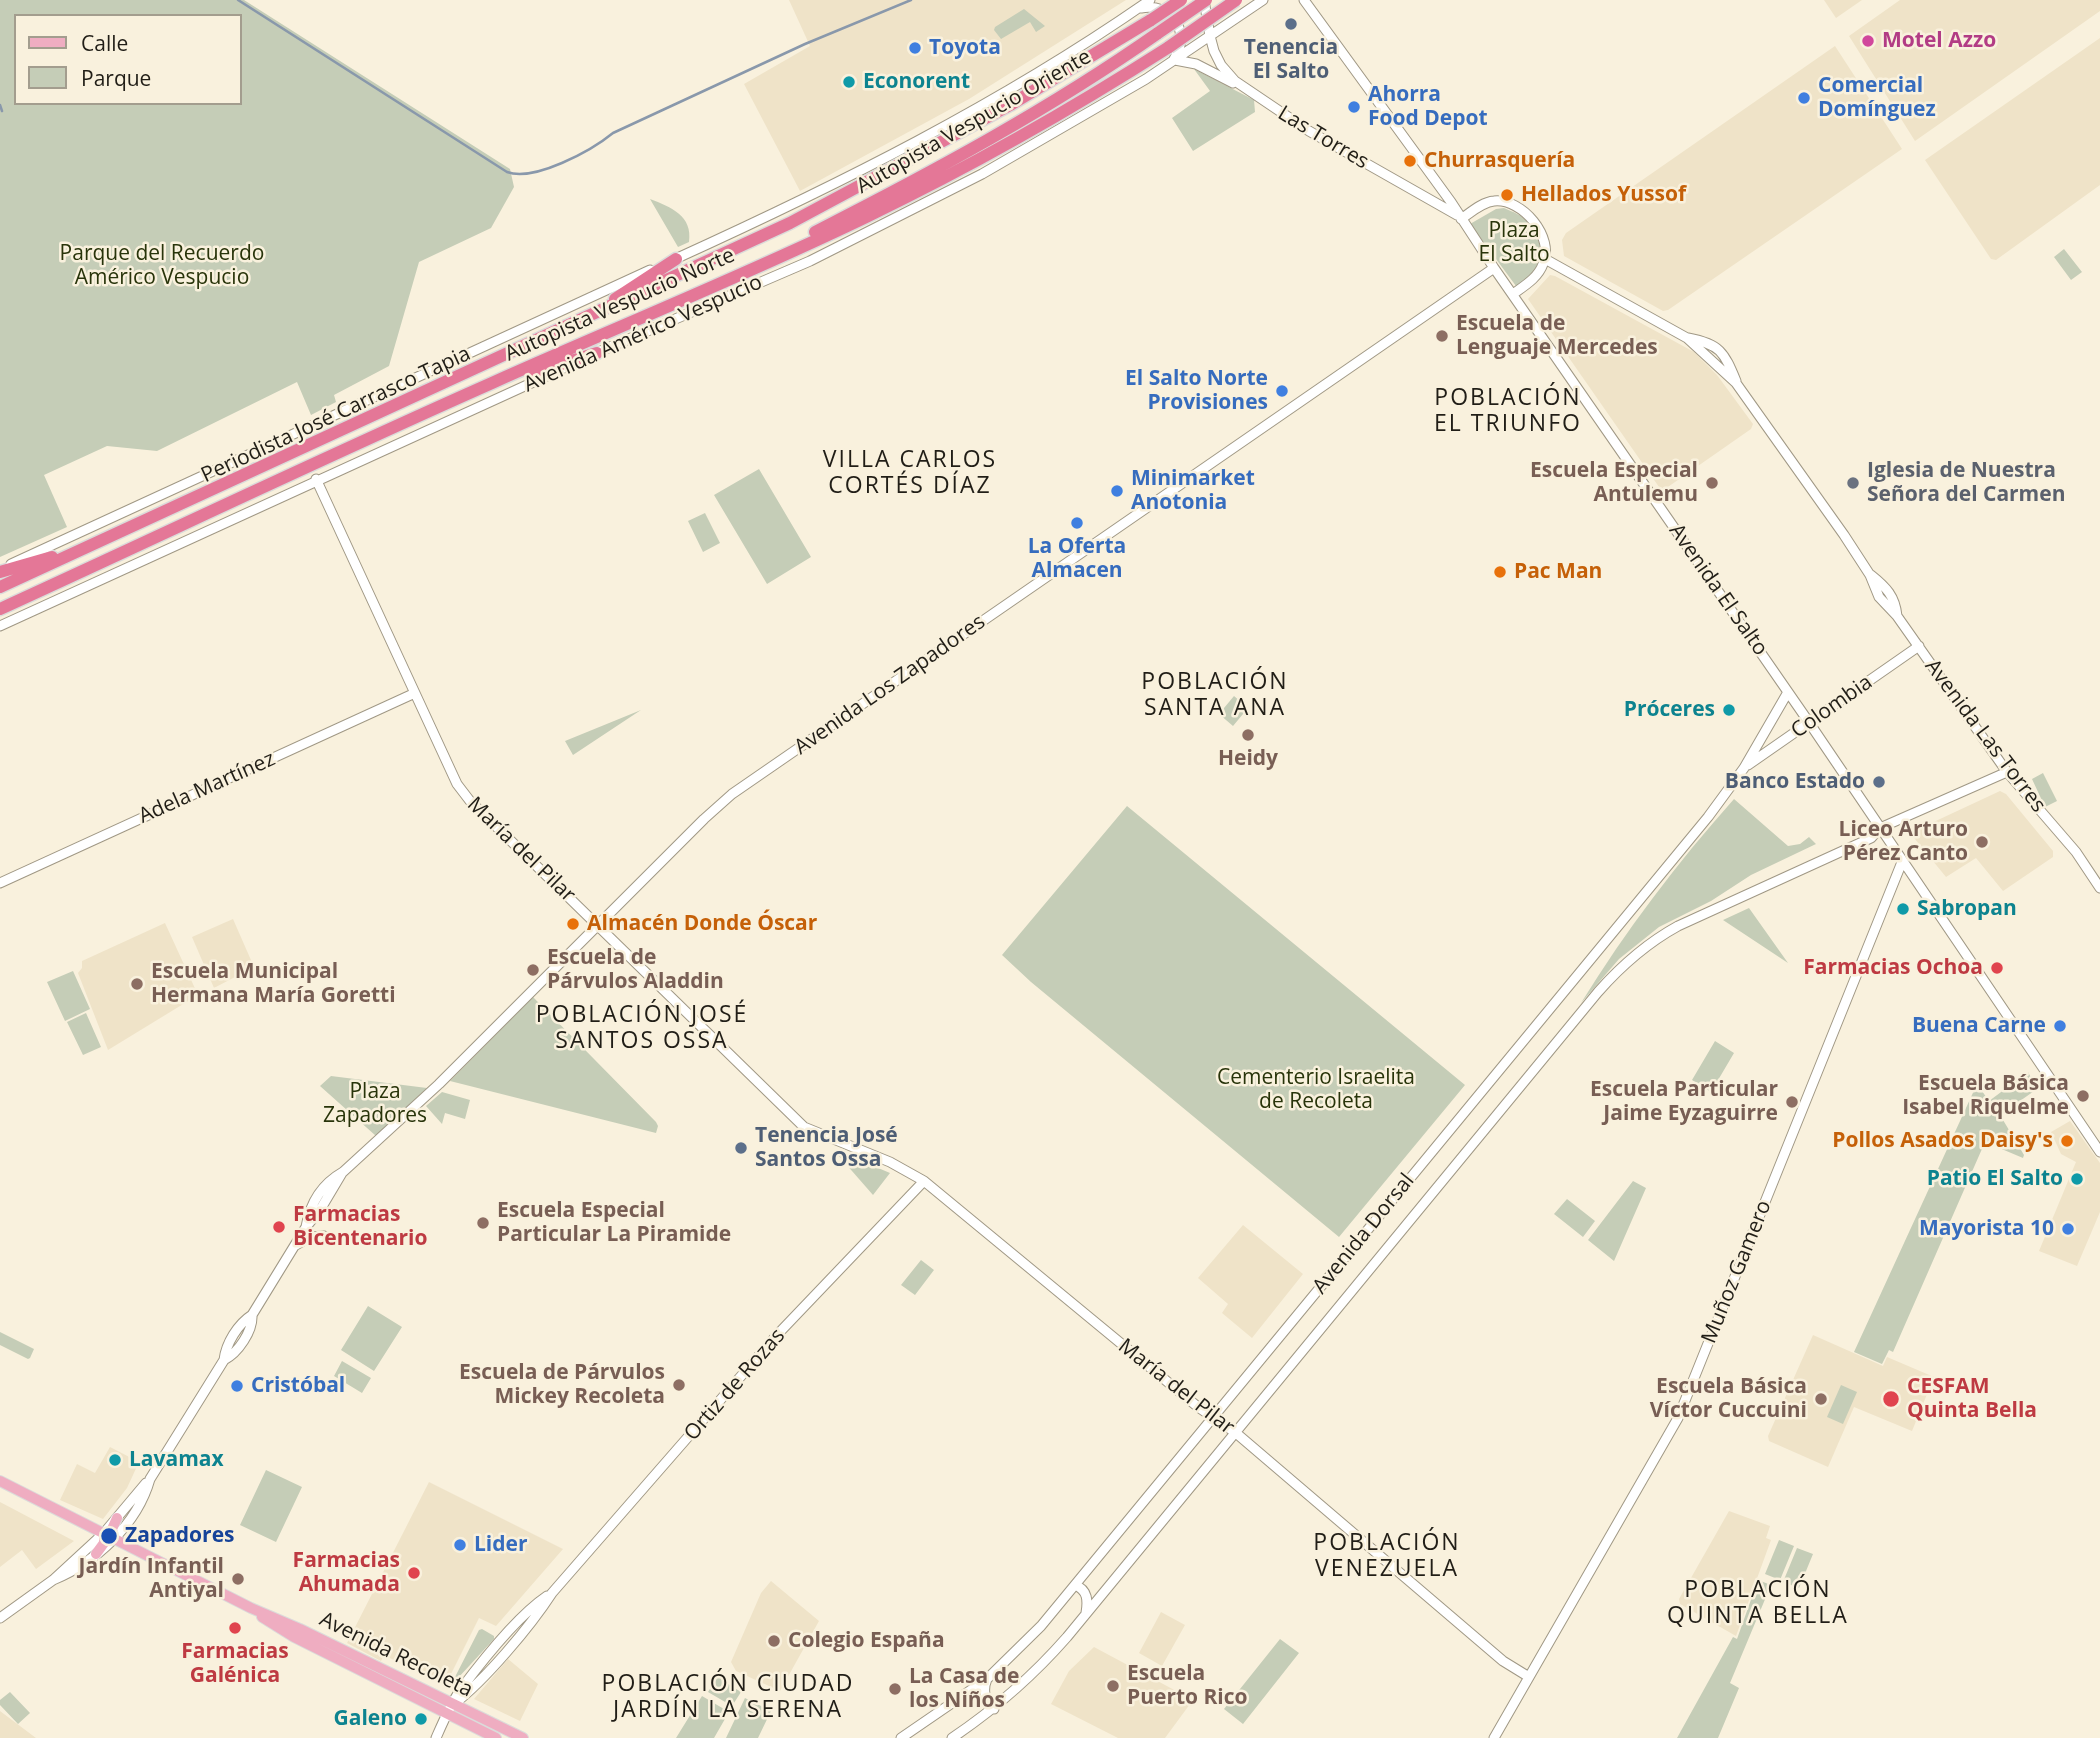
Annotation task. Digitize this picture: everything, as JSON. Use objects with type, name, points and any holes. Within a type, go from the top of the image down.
[{"type":"highway","name":"Autopista Vespucio Norte","points":[[0,587],[790,223],[1010,105],[1181,0]]},
{"type":"highway","name":"Autopista Vespucio Norte","points":[[0,609],[491,383],[866,217],[955,172],[1085,99],[1169,47],[1236,0]]},
{"type":"highway","name":"Autopista Vespucio Oriente","points":[[754,267],[1036,112],[1205,3]]},
{"type":"highway","points":[[582,320],[676,259]]},
{"type":"highway","points":[[491,383],[597,353]]},
{"type":"highway","points":[[0,570],[83,550]]},
{"type":"main road","name":"Periodista José Carrasco Tapia","points":[[0,570],[810,197],[1046,69],[1150,0]]},
{"type":"main road","name":"Avenida Américo Vespucio","points":[[0,626],[316,479],[810,261],[890,222],[1024,150],[1210,37],[1263,0]]},
{"type":"main road","name":"Avenida El Salto","points":[[1304,0],[1451,202],[2100,1152]]},
{"type":"main road","points":[[1205,3],[1211,20],[1227,24]]},
{"type":"main road","points":[[1205,3],[1210,37]]},
{"type":"main road","points":[[1137,9],[1151,6],[1161,8],[1176,20],[1182,38],[1173,60],[1196,64],[1241,85]]},
{"type":"main road","name":"Las Torres","points":[[1210,37],[1221,65],[1241,85],[1319,137],[1460,218]]},
{"type":"main road","points":[[1460,218],[1491,201],[1506,203],[1535,222],[1545,239],[1545,259],[1536,276],[1513,295]]},
{"type":"main road","name":"Avenida Las Torres","points":[[1545,259],[1686,338],[1736,383],[1870,575],[1879,597],[1919,646],[2007,772],[2076,852],[2100,888]]},
{"type":"main road","name":"Avenida Los Zapadores","points":[[0,1618],[53,1580],[104,1533],[150,1479],[224,1360],[228,1345],[240,1326],[252,1315],[293,1249],[306,1227],[309,1212],[331,1179],[439,1084],[704,819],[732,794],[1494,268]]},
{"type":"main road","name":"María del Pilar","points":[[316,479],[462,792],[804,1127],[890,1162],[923,1181],[1212,1418],[1236,1433],[1503,1661],[1529,1677]]},
{"type":"main road","name":"Colombia","points":[[1744,768],[1919,646]]},
{"type":"main road","name":"Avenida Dorsal","points":[[901,1738],[987,1679],[1030,1638],[1076,1585],[1674,859],[1744,768],[1788,692]]},
{"type":"main road","name":"Adela Martínez","points":[[0,883],[415,693]]},
{"type":"main road","name":"Avenida Dorsal","points":[[952,1738],[995,1709],[1039,1668],[1086,1615],[1598,992],[1630,960],[1658,937],[1678,926],[1871,838],[1880,828],[2007,772]]},
{"type":"main road","name":"Muñoz Gamero","points":[[1494,1738],[1684,1406],[1902,862]]},
{"type":"main road","name":"Ortiz de Rozas","points":[[436,1738],[454,1704],[499,1660],[552,1593],[776,1336],[923,1181]]},
{"type":"main road","points":[[293,1249],[310,1237],[324,1236]]},
{"type":"main road","name":"Avenida Los Zapadores","points":[[53,1580],[96,1554],[114,1538],[141,1501],[150,1479]]},
{"type":"main road","name":"Avenida Recoleta","points":[[0,1481],[251,1608],[300,1629],[523,1738]]},
{"type":"main road","points":[[114,1538],[111,1532],[117,1518]]},
{"type":"main road","points":[[96,1554],[104,1542],[104,1533]]},
{"type":"main road","points":[[1076,1585],[1086,1595],[1086,1615]]},
{"type":"main road","name":"Avenida Recoleta","points":[[251,1608],[294,1637],[496,1738]]},
{"type":"main road","points":[[987,1679],[984,1692],[995,1709]]},
{"type":"shaded area","points":[[789,0],[1126,0],[969,99],[800,191],[744,84],[810,46]]},
{"type":"shaded area","points":[[1824,0],[1862,0],[1836,18]]},
{"type":"shaded area","points":[[1900,0],[2100,0],[2100,11],[1915,141],[1849,36]]},
{"type":"shaded area","points":[[2100,38],[2100,185],[1996,260],[1991,259],[1925,160]]},
{"type":"shaded area","points":[[1835,46],[1902,149],[1668,310],[1663,311],[1564,256],[1562,240],[1566,233]]},
{"type":"shaded area","points":[[1550,275],[1694,352],[1717,375],[1753,424],[1751,429],[1665,489],[1659,487],[1528,299]]},
{"type":"shaded area","name":"Liceo Arturo Pérez Canto","points":[[2000,791],[2006,794],[2053,851],[2053,857],[2003,891],[1976,858],[1946,877],[1910,833]]},
{"type":"shaded area","points":[[233,919],[254,967],[214,988],[192,937]]},
{"type":"shaded area","name":"Escuela Municipal Hermana María Goretti","points":[[165,923],[198,995],[108,1050],[78,973],[82,968],[82,961]]},
{"type":"shaded area","points":[[2070,1121],[2100,1163],[2100,1212],[2077,1266],[2039,1251],[2076,1162],[2061,1154],[2051,1132]]},
{"type":"shaded area","points":[[1243,1225],[1303,1274],[1252,1338],[1222,1313],[1228,1304],[1198,1278]]},
{"type":"shaded area","name":"Escuela Básica Víctor Cuccuini","points":[[1813,1335],[1883,1366],[1887,1357],[1934,1377],[1912,1431],[1854,1407],[1828,1467],[1769,1441],[1768,1436]]},
{"type":"shaded area","points":[[110,1447],[139,1462],[127,1488],[103,1519],[60,1500],[77,1464],[95,1473]]},
{"type":"shaded area","points":[[429,1482],[563,1549],[496,1626],[479,1618],[445,1686],[384,1655],[381,1661],[347,1643]]},
{"type":"shaded area","points":[[0,1502],[74,1541],[36,1569],[22,1550],[0,1567]]},
{"type":"shaded area","points":[[1729,1511],[1770,1526],[1766,1538],[1771,1540],[1736,1636],[1680,1604],[1679,1599]]},
{"type":"shaded area","name":"Colegio España","points":[[771,1581],[819,1621],[780,1691],[736,1671],[731,1662],[761,1593]]},
{"type":"shaded area","points":[[1161,1612],[1185,1625],[1162,1666],[1139,1653]]},
{"type":"shaded area","name":"Escuela Puerto Rico","points":[[1094,1647],[1193,1700],[1165,1738],[1118,1738],[1051,1704],[1069,1671]]},
{"type":"shaded area","points":[[508,1659],[538,1684],[520,1721],[474,1699]]},
{"type":"shaded area","points":[[0,1711],[36,1738],[0,1738]]},
{"type":"green space","name":"Parque del Recuerdo Américo Vespucio","points":[[0,0],[244,0],[510,169],[514,187],[491,228],[419,262],[389,366],[334,395],[336,402],[311,415],[297,382],[157,451],[107,446],[44,475],[67,527],[0,557]]},
{"type":"green space","points":[[1024,9],[1045,26],[1036,32],[1030,22],[1001,39],[994,30],[995,27]]},
{"type":"green space","points":[[1194,69],[1254,100],[1255,112],[1193,151],[1172,118],[1210,91]]},
{"type":"green space","points":[[650,199],[673,209],[684,219],[688,225],[689,242],[678,247]]},
{"type":"green space","name":"Plaza El Salto","points":[[1504,208],[1528,222],[1538,239],[1540,249],[1532,274],[1516,286],[1470,224],[1496,209]]},
{"type":"green space","points":[[2064,249],[2082,272],[2071,280],[2054,257]]},
{"type":"green space","points":[[759,469],[811,557],[767,584],[714,495]]},
{"type":"green space","points":[[705,513],[720,543],[703,552],[688,521]]},
{"type":"green space","points":[[1234,696],[1248,708],[1233,726],[1219,714]]},
{"type":"green space","points":[[641,710],[573,755],[565,741]]},
{"type":"green space","points":[[2043,773],[2057,801],[2045,807],[2032,779]]},
{"type":"green space","points":[[1734,799],[1788,846],[1800,844],[1809,837],[1816,844],[1751,875],[1711,901],[1659,927],[1619,959],[1581,1003],[1653,898]]},
{"type":"green space","name":"Cementerio Israelita de Recoleta","points":[[1127,806],[1465,1085],[1339,1237],[1002,955]]},
{"type":"green space","points":[[1749,908],[1788,963],[1723,920]]},
{"type":"green space","points":[[73,971],[90,1009],[65,1021],[47,982]]},
{"type":"green space","name":"Plaza Zapadores","points":[[533,997],[656,1122],[656,1133],[450,1081]]},
{"type":"green space","points":[[86,1013],[101,1047],[83,1055],[67,1022]]},
{"type":"green space","points":[[1715,1041],[1734,1053],[1711,1092],[1692,1080]]},
{"type":"green space","points":[[2028,1072],[2037,1089],[2000,1115],[2024,1155],[2023,1158],[1985,1142],[1893,1352],[1889,1350],[1882,1364],[1854,1352],[1977,1084],[1989,1101]]},
{"type":"green space","name":"Plaza Zapadores","points":[[331,1076],[427,1088],[376,1136],[320,1086]]},
{"type":"green space","points":[[442,1092],[470,1100],[465,1119],[445,1113],[442,1124],[426,1106]]},
{"type":"green space","points":[[838,1151],[890,1173],[873,1195],[838,1155]]},
{"type":"green space","points":[[1633,1181],[1646,1188],[1614,1261],[1588,1240]]},
{"type":"green space","points":[[1567,1199],[1595,1221],[1583,1237],[1554,1214]]},
{"type":"green space","points":[[921,1260],[934,1270],[915,1295],[901,1285]]},
{"type":"green space","points":[[368,1306],[402,1327],[374,1371],[341,1350]]},
{"type":"green space","points":[[0,1332],[34,1349],[30,1358],[0,1345]]},
{"type":"green space","points":[[342,1361],[371,1378],[362,1393],[334,1376]]},
{"type":"green space","points":[[1841,1385],[1857,1392],[1843,1424],[1827,1417]]},
{"type":"green space","points":[[266,1470],[302,1487],[276,1542],[240,1525]]},
{"type":"green space","points":[[1779,1540],[1794,1546],[1780,1580],[1765,1574]]},
{"type":"green space","points":[[1797,1548],[1813,1554],[1799,1588],[1783,1582]]},
{"type":"green space","points":[[1758,1580],[1771,1585],[1730,1683],[1739,1688],[1718,1738],[1677,1738],[1733,1637],[1737,1639]]},
{"type":"green space","points":[[479,1630],[494,1636],[494,1639],[458,1678],[455,1677]]},
{"type":"green space","points":[[1280,1639],[1299,1653],[1243,1724],[1224,1709]]},
{"type":"green space","points":[[720,1673],[725,1682],[741,1692],[732,1706],[708,1692]]},
{"type":"green space","points":[[10,1692],[30,1713],[18,1724],[0,1705],[0,1700]]},
{"type":"green space","points":[[702,1696],[729,1712],[714,1738],[676,1738]]},
{"type":"green space","points":[[745,1698],[771,1711],[758,1738],[726,1738]]},
{"type":"waterway","points":[[238,0],[507,172],[518,174],[532,173],[562,163],[613,133],[805,44],[911,0]]},
{"type":"waterway","points":[[0,105],[2,111]]},
{"type":"place","name":"Tenencia El Salto","points":[[1291,24]]},
{"type":"place","name":"Motel Azzo","points":[[1868,41]]},
{"type":"place","name":"Toyota","points":[[915,48]]},
{"type":"place","name":"Econorent","points":[[849,82]]},
{"type":"place","name":"Comercial Domínguez","points":[[1804,98]]},
{"type":"place","name":"Ahorra Food Depot","points":[[1354,107]]},
{"type":"place","name":"Churrasquería","points":[[1410,161]]},
{"type":"place","name":"Hellados Yussof","points":[[1507,195]]},
{"type":"place","name":"Escuela de Lenguaje Mercedes","points":[[1442,336]]},
{"type":"place","name":"El Salto Norte Provisiones","points":[[1282,391]]},
{"type":"place","name":"Escuela Especial Antulemu","points":[[1712,483]]},
{"type":"place","name":"Iglesia de Nuestra Señora del Carmen","points":[[1853,483]]},
{"type":"place","name":"Minimarket Anotonia","points":[[1117,491]]},
{"type":"place","name":"La Oferta Almacen","points":[[1077,523]]},
{"type":"place","name":"Pac Man","points":[[1500,572]]},
{"type":"place","name":"Próceres","points":[[1729,710]]},
{"type":"place","name":"Heidy","points":[[1248,735]]},
{"type":"place","name":"Banco Estado","points":[[1879,782]]},
{"type":"place","name":"Liceo Arturo Pérez Canto","points":[[1982,842]]},
{"type":"place","name":"Sabropan","points":[[1903,909]]},
{"type":"place","name":"Almacén Donde Óscar","points":[[573,924]]},
{"type":"place","name":"Farmacias Ochoa","points":[[1997,968]]},
{"type":"place","name":"Escuela de Párvulos Aladdin","points":[[533,970]]},
{"type":"place","name":"Escuela Municipal Hermana María Goretti","points":[[137,984]]},
{"type":"place","name":"Buena Carne","points":[[2060,1026]]},
{"type":"place","name":"Escuela Básica Isabel Riquelme","points":[[2083,1096]]},
{"type":"place","name":"Escuela Particular Jaime Eyzaguirre","points":[[1792,1102]]},
{"type":"place","name":"Pollos Asados Daisy's","points":[[2067,1141]]},
{"type":"place","name":"Tenencia José Santos Ossa","points":[[741,1148]]},
{"type":"place","name":"Patio El Salto","points":[[2077,1179]]},
{"type":"place","name":"Escuela Especial Particular La Piramide","points":[[483,1223]]},
{"type":"place","name":"Farmacias Bicentenario","points":[[279,1227]]},
{"type":"place","name":"Mayorista 10","points":[[2068,1229]]},
{"type":"place","name":"Escuela de Párvulos Mickey Recoleta","points":[[679,1385]]},
{"type":"place","name":"Cristóbal","points":[[237,1386]]},
{"type":"place","name":"Escuela Básica Víctor Cuccuini","points":[[1821,1399]]},
{"type":"place","name":"CESFAM Quinta Bella","points":[[1891,1399]]},
{"type":"place","name":"Lavamax","points":[[115,1460]]},
{"type":"place","name":"Zapadores","points":[[109,1536]]},
{"type":"place","name":"Lider","points":[[460,1545]]},
{"type":"place","name":"Farmacias Ahumada","points":[[414,1573]]},
{"type":"place","name":"Jardín Infantil Antiyal","points":[[238,1579]]},
{"type":"place","name":"Farmacias Galénica","points":[[235,1628]]},
{"type":"place","name":"Colegio España","points":[[774,1641]]},
{"type":"place","name":"Escuela Puerto Rico","points":[[1113,1686]]},
{"type":"place","name":"La Casa de los Niños","points":[[895,1689]]},
{"type":"place","name":"Galeno","points":[[421,1719]]},
{"type":"district","name":"POBLACIÓN EL TRIUNFO","points":[[1508,411]]},
{"type":"district","name":"VILLA CARLOS CORTÉS DÍAZ","points":[[910,473]]},
{"type":"district","name":"POBLACIÓN SANTA ANA","points":[[1215,695]]},
{"type":"district","name":"POBLACIÓN JOSÉ SANTOS OSSA","points":[[642,1028]]},
{"type":"district","name":"POBLACIÓN VENEZUELA","points":[[1387,1556]]},
{"type":"district","name":"POBLACIÓN QUINTA BELLA","points":[[1758,1603]]},
{"type":"district","name":"POBLACIÓN CIUDAD JARDÍN LA SERENA","points":[[728,1697]]}]
